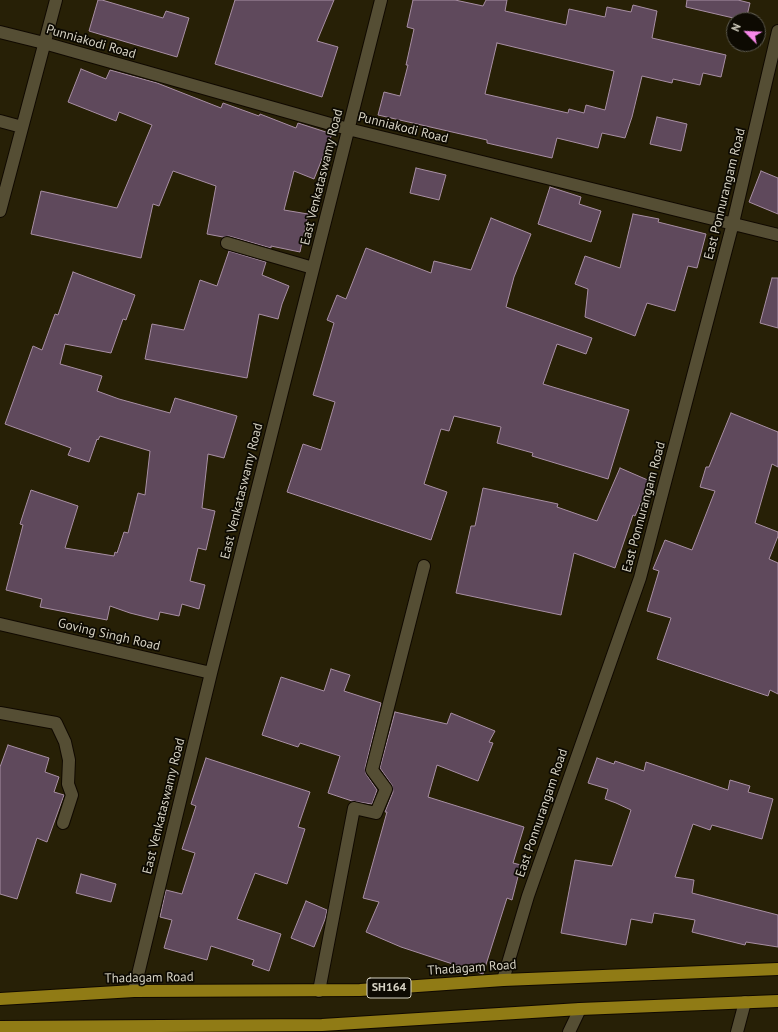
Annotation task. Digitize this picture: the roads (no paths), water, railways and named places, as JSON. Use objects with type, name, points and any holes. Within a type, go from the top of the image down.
[{"type":"main road","name":"Thadagam Road","points":[[0,999],[134,991],[360,990],[503,980],[778,969]]},
{"type":"main road","points":[[0,1027],[40,1029],[320,1028],[580,1009],[778,1001]]},
{"type":"street","points":[[0,211],[56,0]]},
{"type":"street","name":"East Venkataswamy Road","points":[[134,991],[211,673],[382,0]]},
{"type":"street","name":"East Ponnurangam Road","points":[[503,980],[528,896],[640,578],[733,224],[778,31]]},
{"type":"street","name":"Punniakodi Road","points":[[0,32],[44,43],[348,129],[778,235]]},
{"type":"street","points":[[0,121],[22,127]]},
{"type":"street","points":[[227,243],[313,268]]},
{"type":"street","points":[[319,991],[354,808],[376,812],[386,789],[372,770],[424,566]]},
{"type":"street","name":"Goving Singh Road","points":[[0,624],[211,673]]},
{"type":"street","points":[[0,713],[56,724],[65,742],[69,760],[68,784],[72,795],[63,823]]},
{"type":"street","points":[[737,1032],[745,1002]]},
{"type":"street","points":[[569,1032],[580,1009]]}]
